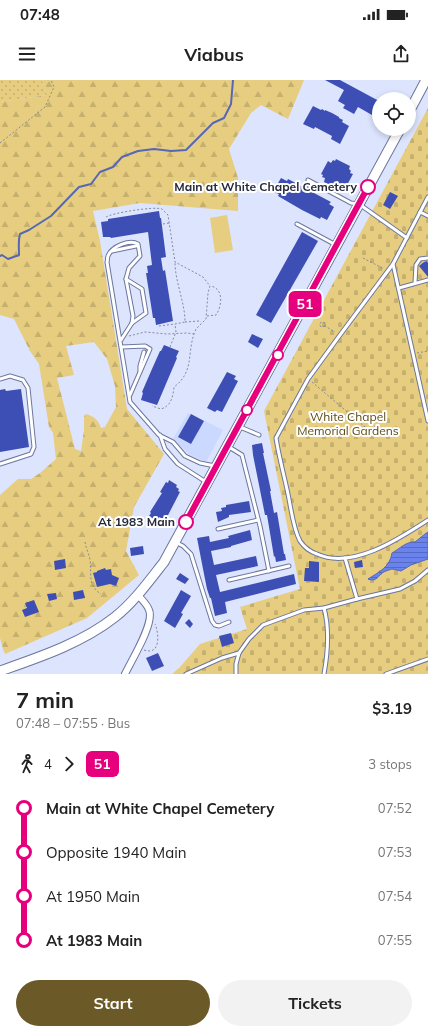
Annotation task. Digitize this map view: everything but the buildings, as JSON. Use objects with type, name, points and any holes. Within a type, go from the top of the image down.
[{"type":"main road","points":[[416,99],[426,80]]},
{"type":"main road","points":[[0,671],[63,647],[96,630],[116,616],[138,595],[164,562],[396,136]]},
{"type":"street","points":[[125,674],[145,635],[150,617],[150,611],[138,595]]},
{"type":"lane","points":[[308,180],[351,203],[359,204],[408,238]]},
{"type":"lane","points":[[428,197],[408,238],[393,264],[308,379],[276,438],[293,520],[301,541],[311,552],[324,557],[346,558],[361,556],[407,534],[428,520]]},
{"type":"lane","points":[[420,212],[428,216]]},
{"type":"lane","points":[[296,224],[337,245]]},
{"type":"lane","points":[[132,323],[133,316],[126,279],[129,268],[140,256],[138,244],[134,242],[116,247],[108,255],[107,262],[130,402],[159,435],[165,449],[178,464],[208,483]]},
{"type":"lane","points":[[111,251],[136,246]]},
{"type":"lane","points":[[415,283],[417,262],[421,258],[428,258]]},
{"type":"lane","points":[[393,264],[428,421]]},
{"type":"lane","points":[[121,340],[132,323],[146,313],[142,289],[126,279]]},
{"type":"lane","points":[[399,288],[428,280]]},
{"type":"lane","points":[[122,347],[145,346],[150,349],[130,397]]},
{"type":"lane","points":[[140,372],[144,352]]},
{"type":"lane","points":[[0,379],[10,376],[23,380],[28,388],[34,446],[31,454],[0,464]]},
{"type":"lane","points":[[239,426],[259,435]]},
{"type":"lane","points":[[159,435],[173,442],[185,456],[200,463],[217,466]]},
{"type":"lane","points":[[228,446],[242,455],[269,571]]},
{"type":"lane","points":[[218,529],[258,520]]},
{"type":"lane","points":[[176,542],[183,546],[191,554],[212,621],[215,625],[219,626],[229,622]]},
{"type":"lane","points":[[346,558],[357,599]]},
{"type":"lane","points":[[229,580],[289,566]]},
{"type":"lane","points":[[236,674],[236,664],[239,653],[262,625],[304,610],[324,608],[400,590],[415,581],[428,570]]},
{"type":"lane","points":[[324,608],[328,622],[328,646],[324,674]]},
{"type":"lane","points":[[186,674],[222,658],[239,653]]},
{"type":"lane","points":[[386,674],[428,659]]},
{"type":"path","points":[[0,143],[46,107],[54,86],[51,80]]},
{"type":"path","points":[[106,217],[112,214],[158,207],[166,211],[170,223],[185,322]]},
{"type":"path","points":[[163,224],[170,223]]},
{"type":"path","points":[[363,258],[388,271]]},
{"type":"path","points":[[175,262],[203,277],[210,286],[216,288],[220,293],[221,303],[216,315],[206,316]]},
{"type":"path","points":[[152,406],[163,408],[172,399],[174,387],[185,376],[189,368],[194,334],[196,329],[206,319],[210,286]]},
{"type":"path","points":[[159,326],[185,322],[202,322]]},
{"type":"path","points":[[170,347],[176,334],[175,324]]},
{"type":"path","points":[[325,326],[340,335]]},
{"type":"path","points":[[121,340],[127,336],[145,332],[194,334]]},
{"type":"path","points":[[413,354],[428,351]]},
{"type":"path","points":[[308,379],[371,432]]},
{"type":"path","points":[[367,437],[376,425]]},
{"type":"path","points":[[84,542],[90,560],[91,582],[94,590],[100,594]]},
{"type":"path","points":[[138,648],[148,651],[156,647],[159,635],[150,617]]},
{"type":"shaded area","points":[[188,413],[223,430],[206,462],[190,455],[173,439]]},
{"type":"green space","points":[[0,80],[42,80],[47,95],[0,102]]},
{"type":"green space","points":[[42,80],[304,80],[288,119],[261,105],[251,113],[229,149],[238,178],[238,211],[140,203],[93,211],[100,241],[127,409],[164,454],[134,507],[126,551],[139,575],[87,618],[5,654],[0,638],[0,495],[18,479],[31,479],[56,459],[53,433],[49,427],[39,364],[30,351],[14,319],[0,315],[0,102],[47,95]],"holes":[[[94,342],[107,359],[115,386],[116,407],[105,427],[101,428],[95,419],[85,414],[81,451],[75,449],[57,378],[74,375],[66,346]]]},
{"type":"green space","name":"White Chapel Memorial Gardens","points":[[428,108],[428,674],[172,674],[200,644],[247,629],[240,607],[300,589],[264,411],[413,136],[416,136],[416,130]]},
{"type":"green space","points":[[227,215],[233,250],[215,253],[210,218]]},
{"type":"water","points":[[428,532],[428,559],[411,565],[401,571],[392,569],[383,572],[374,580],[368,579],[386,566],[392,553],[406,544],[415,542]]},
{"type":"waterway","points":[[0,256],[2,255],[8,259],[19,255],[20,234],[51,216],[79,187],[91,184],[100,172],[113,167],[122,157],[138,151],[154,149],[171,151],[186,150],[213,123],[224,118],[231,104],[233,80]]},
{"type":"bus line","name":"51","points":[[186,522],[368,187]]},
{"type":"place","name":"Main at White Chapel Cemetery","points":[[368,187]]},
{"type":"place","name":"At 1983 Main","points":[[186,522]]}]
